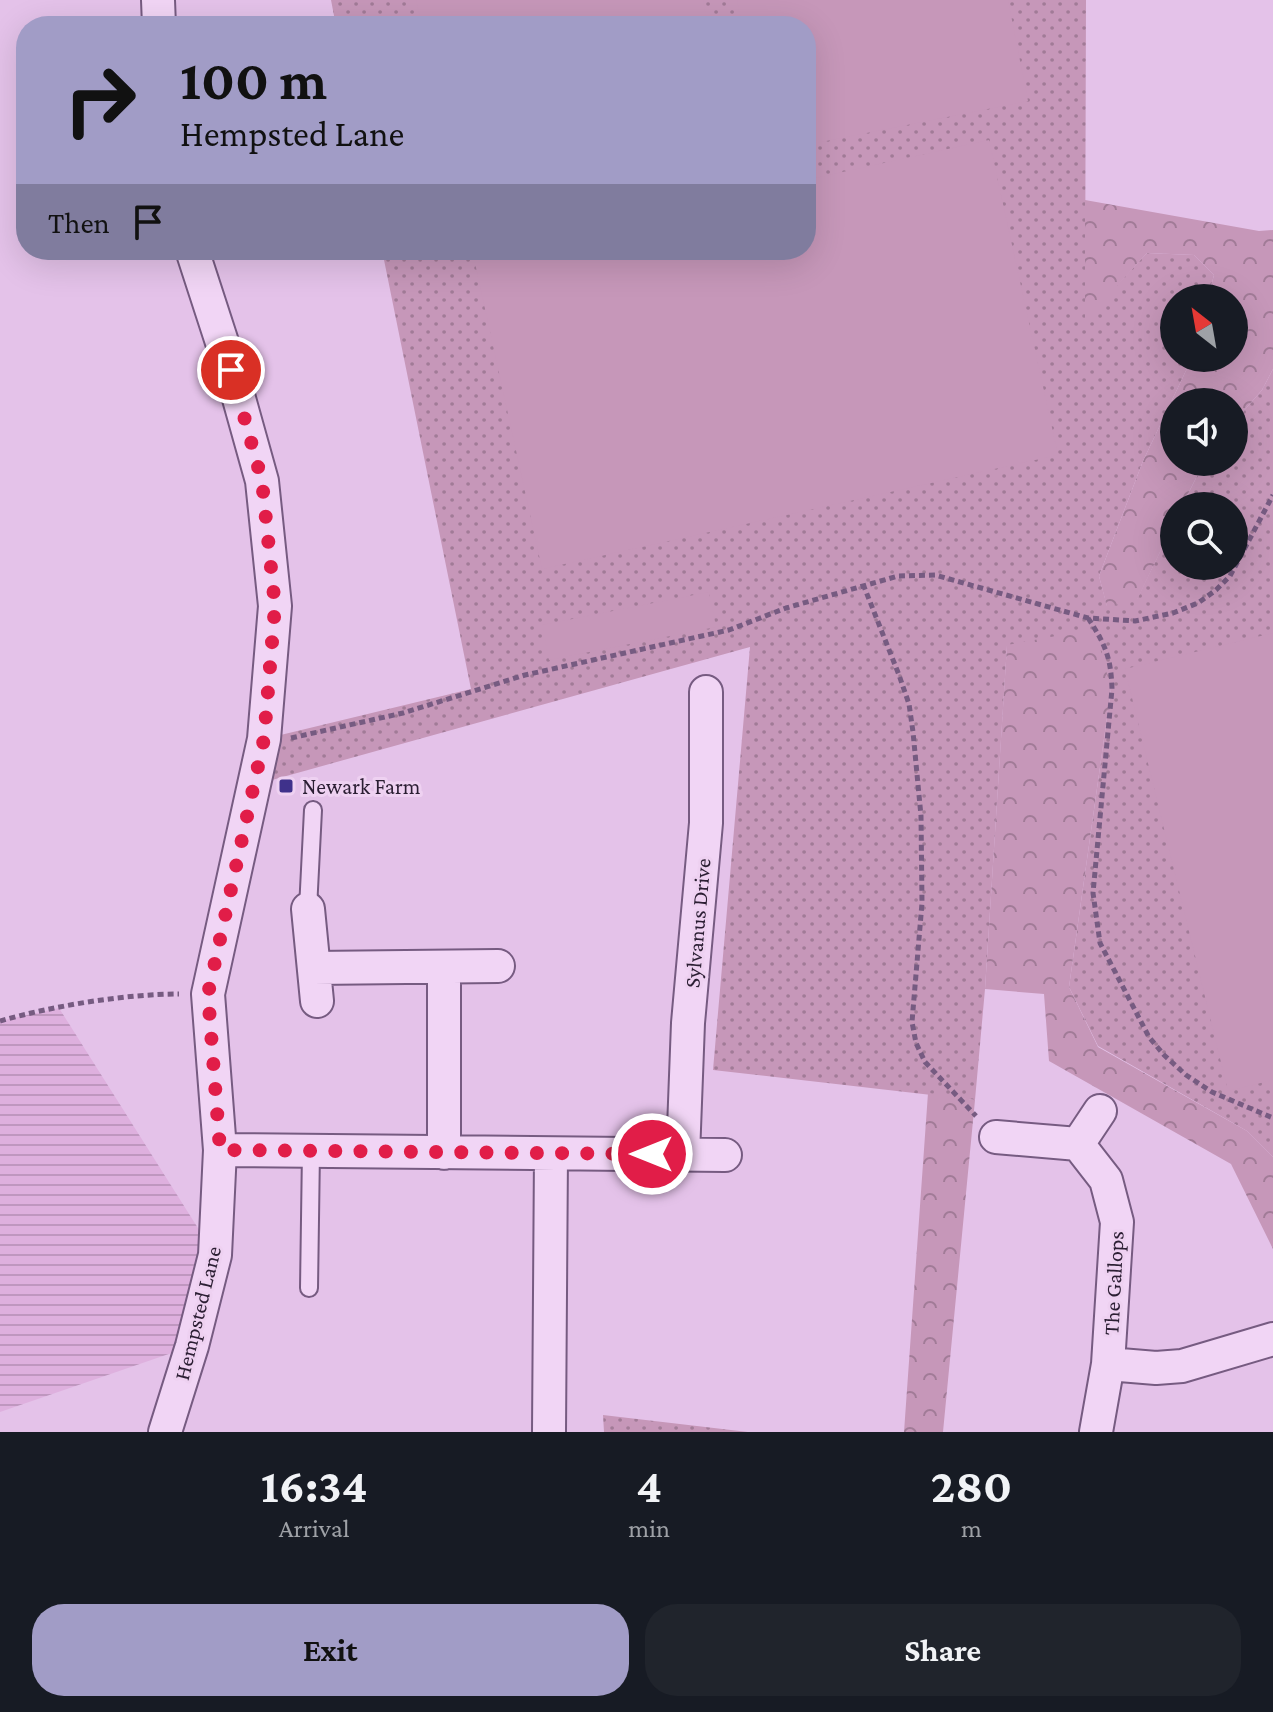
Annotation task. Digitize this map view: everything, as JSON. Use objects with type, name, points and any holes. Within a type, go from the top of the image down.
[{"type":"street","name":"Hempsted Lane","points":[[165,1432],[192,1346],[215,1255],[220,1150],[208,994],[263,745],[275,606],[262,481],[231,370],[195,260]]},
{"type":"street","name":"Sylvanus Drive","points":[[683,1155],[688,1023],[706,823],[706,692]]},
{"type":"street","points":[[308,909],[317,1001]]},
{"type":"street","points":[[314,968],[498,966]]},
{"type":"street","points":[[444,967],[444,1153]]},
{"type":"street","points":[[996,1137],[1078,1144],[1100,1111]]},
{"type":"street","name":"The Gallops","points":[[1078,1144],[1106,1180],[1117,1222],[1108,1364],[1096,1432]]},
{"type":"street","points":[[220,1150],[725,1155]]},
{"type":"street","points":[[549,1432],[551,1154]]},
{"type":"street","points":[[1108,1364],[1156,1368],[1182,1366],[1273,1339]]},
{"type":"lane","points":[[308,909],[313,810]]},
{"type":"lane","points":[[309,1288],[311,1151]]},
{"type":"path","points":[[263,745],[403,713],[525,675],[729,630],[786,608],[898,576],[935,575],[1088,618],[1135,621],[1173,613],[1198,603],[1230,576],[1273,495]]},
{"type":"path","points":[[863,584],[909,704],[913,732],[921,830],[922,903],[912,1022],[916,1043],[925,1062],[996,1137]]},
{"type":"path","points":[[1088,618],[1102,640],[1112,667],[1093,893],[1100,943],[1149,1037],[1164,1055],[1186,1075],[1212,1092],[1273,1118]]},
{"type":"path","points":[[0,1021],[59,1008],[153,994]]},
{"type":"shaded area","points":[[59,1008],[215,1255],[192,1346],[0,1412],[0,1021]]},
{"type":"green space","points":[[331,0],[1086,0],[1085,319],[1147,253],[1194,255],[1214,275],[1212,284],[1160,284],[1160,372],[1185,372],[1178,388],[1160,388],[1160,425],[1099,576],[1107,606],[1137,599],[1160,552],[1160,580],[1248,580],[1248,492],[1189,492],[1197,476],[1248,476],[1248,406],[1262,390],[1273,369],[1273,1157],[1247,1131],[1098,1046],[1069,987],[1111,689],[1007,646],[975,1100],[713,1070],[750,647],[254,785],[264,739],[471,689],[384,260],[816,260],[816,16],[334,16]]},
{"type":"green space","points":[[416,0],[703,0],[706,16],[420,16]]},
{"type":"green space","points":[[737,0],[1008,0],[1028,101],[816,143],[816,16],[740,16]]},
{"type":"green space","points":[[989,140],[1058,455],[542,569],[474,260],[816,260],[816,178]]},
{"type":"green space","points":[[1085,200],[1259,231],[1273,230],[1273,369],[1262,390],[1248,406],[1248,388],[1178,388],[1185,372],[1248,372],[1248,284],[1212,284],[1214,275],[1194,255],[1147,253],[1085,321]]},
{"type":"green space","points":[[1160,425],[1160,476],[1197,476],[1189,492],[1160,492],[1160,552],[1137,600],[1107,607],[1099,576]]},
{"type":"green space","points":[[709,592],[716,627],[549,660],[542,625]]},
{"type":"green space","points":[[1095,629],[1111,689],[1069,987],[1098,1047],[1247,1131],[1273,1157],[1273,1249],[1231,1164],[1049,1061],[1044,994],[985,989],[1007,645]]},
{"type":"green space","points":[[1273,633],[1273,1080],[1228,1091],[1125,669]]},
{"type":"green space","points":[[928,1093],[975,1100],[943,1432],[904,1432]]},
{"type":"green space","points":[[603,1415],[748,1432],[604,1432]]},
{"type":"place","name":"Newark Farm","points":[[286,786]]},
{"type":"route","points":[[231,370],[262,481],[275,606],[264,739],[208,994],[220,1150],[652,1154]]}]
